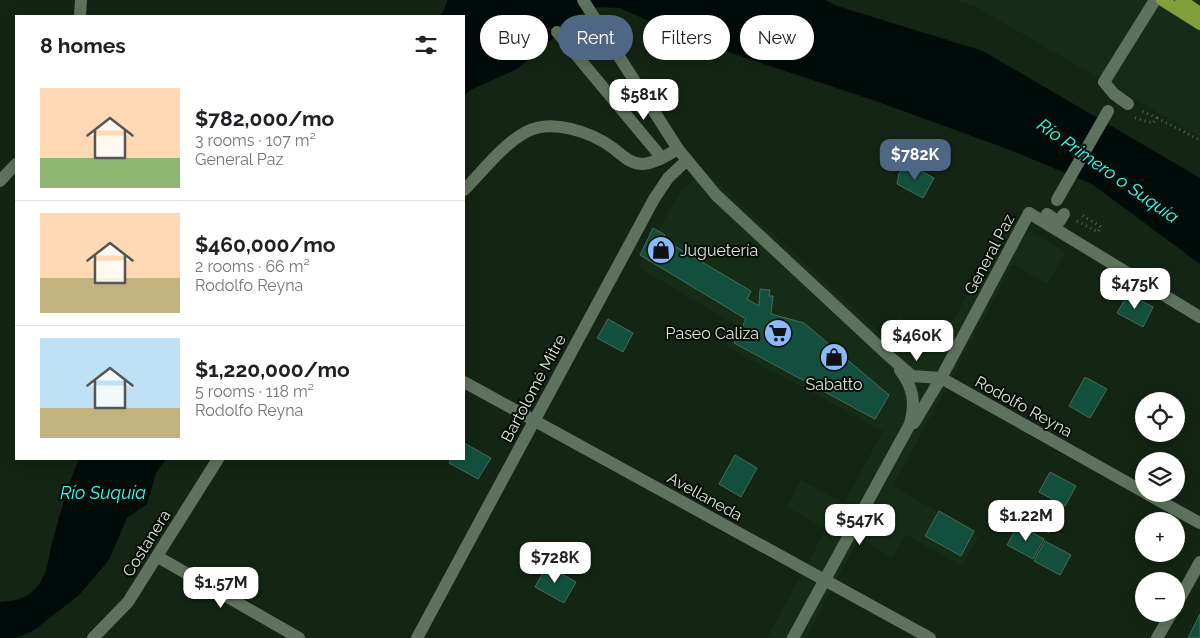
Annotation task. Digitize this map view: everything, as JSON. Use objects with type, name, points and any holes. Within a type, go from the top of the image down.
[{"type":"main road","points":[[1162,0],[1200,24]]},
{"type":"main road","points":[[1181,0],[1200,12]]},
{"type":"street","points":[[80,15],[81,0]]},
{"type":"street","points":[[583,0],[678,149],[716,195],[889,356],[904,375],[913,394],[914,413],[904,440],[793,638]]},
{"type":"street","points":[[1125,104],[1104,82],[1155,0]]},
{"type":"street","points":[[557,32],[662,158]]},
{"type":"street","points":[[1057,200],[1108,111]]},
{"type":"street","points":[[465,189],[516,139],[528,131],[540,128],[566,129],[588,135],[636,163],[651,163],[678,149]]},
{"type":"street","name":"Bartolomé Mitre","points":[[417,638],[654,199],[668,178],[687,160]]},
{"type":"street","points":[[0,180],[15,165]]},
{"type":"street","points":[[1029,213],[1047,214],[1059,222],[1064,214]]},
{"type":"street","points":[[1029,213],[1200,317]]},
{"type":"street","name":"General Paz","points":[[904,440],[941,378],[1029,213]]},
{"type":"street","name":"Rodolfo Reyna","points":[[889,356],[912,376],[941,378],[1135,487]]},
{"type":"street","name":"Avellaneda","points":[[465,383],[930,638]]},
{"type":"street","name":"Costanera","points":[[93,638],[128,602],[217,460]]},
{"type":"street","name":"Rodolfo Reyna","points":[[1161,502],[1200,524]]},
{"type":"street","points":[[158,557],[299,638]]},
{"type":"street","points":[[1185,591],[1198,571]]},
{"type":"street","points":[[1157,638],[1166,622]]},
{"type":"path","points":[[1157,118],[1198,139]]},
{"type":"shaded area","points":[[957,0],[1200,0],[1200,137],[978,8]]},
{"type":"shaded area","points":[[704,170],[887,339],[899,316],[943,339],[1009,219],[1066,252],[1047,284],[1013,264],[893,486],[979,536],[962,566],[906,535],[892,558],[859,538],[806,638],[767,638],[826,529],[787,507],[801,480],[844,503],[883,431],[726,346],[737,326],[638,267],[681,190]]},
{"type":"water","name":"Río Primero o Suquía","points":[[448,0],[825,0],[837,6],[983,51],[1200,178],[1200,264],[1092,184],[1010,150],[873,100],[752,60],[814,60],[814,15],[740,15],[740,56],[730,53],[730,15],[643,15],[643,18],[620,8],[597,7],[578,15],[558,15],[558,33],[548,43],[548,15],[480,15],[480,60],[528,60],[517,69],[470,90],[465,95],[465,15],[441,15]]},
{"type":"water","name":"Río Suquía","points":[[79,460],[165,460],[156,473],[147,504],[127,518],[109,560],[79,595],[33,631],[16,638],[0,638],[0,602],[28,595],[43,579],[71,480]]},
{"type":"building","points":[[908,164],[934,178],[923,198],[897,184],[899,173]]},
{"type":"building","name":"Paseo Caliza","points":[[653,228],[665,235],[663,239],[751,291],[747,299],[759,306],[760,289],[770,290],[769,296],[773,296],[771,314],[804,323],[889,395],[875,419],[734,343],[746,319],[640,255]]},
{"type":"building","points":[[1128,294],[1153,307],[1143,327],[1117,313]]},
{"type":"building","points":[[608,319],[633,333],[623,352],[597,338]]},
{"type":"building","points":[[1085,377],[1107,389],[1090,418],[1069,406]]},
{"type":"building","points":[[465,444],[491,458],[478,479],[449,463],[450,460],[465,460]]},
{"type":"building","points":[[735,455],[757,468],[741,497],[719,484]]},
{"type":"building","points":[[1050,472],[1076,486],[1065,506],[1039,492]]},
{"type":"building","points":[[1034,500],[1059,514],[1049,533],[1023,520]]},
{"type":"building","points":[[939,511],[974,531],[961,556],[925,536]]},
{"type":"building","points":[[1018,525],[1044,539],[1033,559],[1007,545]]},
{"type":"building","points":[[1045,541],[1071,555],[1060,575],[1034,561]]},
{"type":"building","points":[[547,566],[576,582],[564,603],[535,587]]},
{"type":"building","points":[[1200,614],[1200,638],[1188,638]]},
{"type":"place","name":"Juguetería","points":[[661,250]]},
{"type":"place","name":"Paseo Caliza","points":[[778,333]]},
{"type":"place","name":"Sabatto","points":[[834,357]]}]
